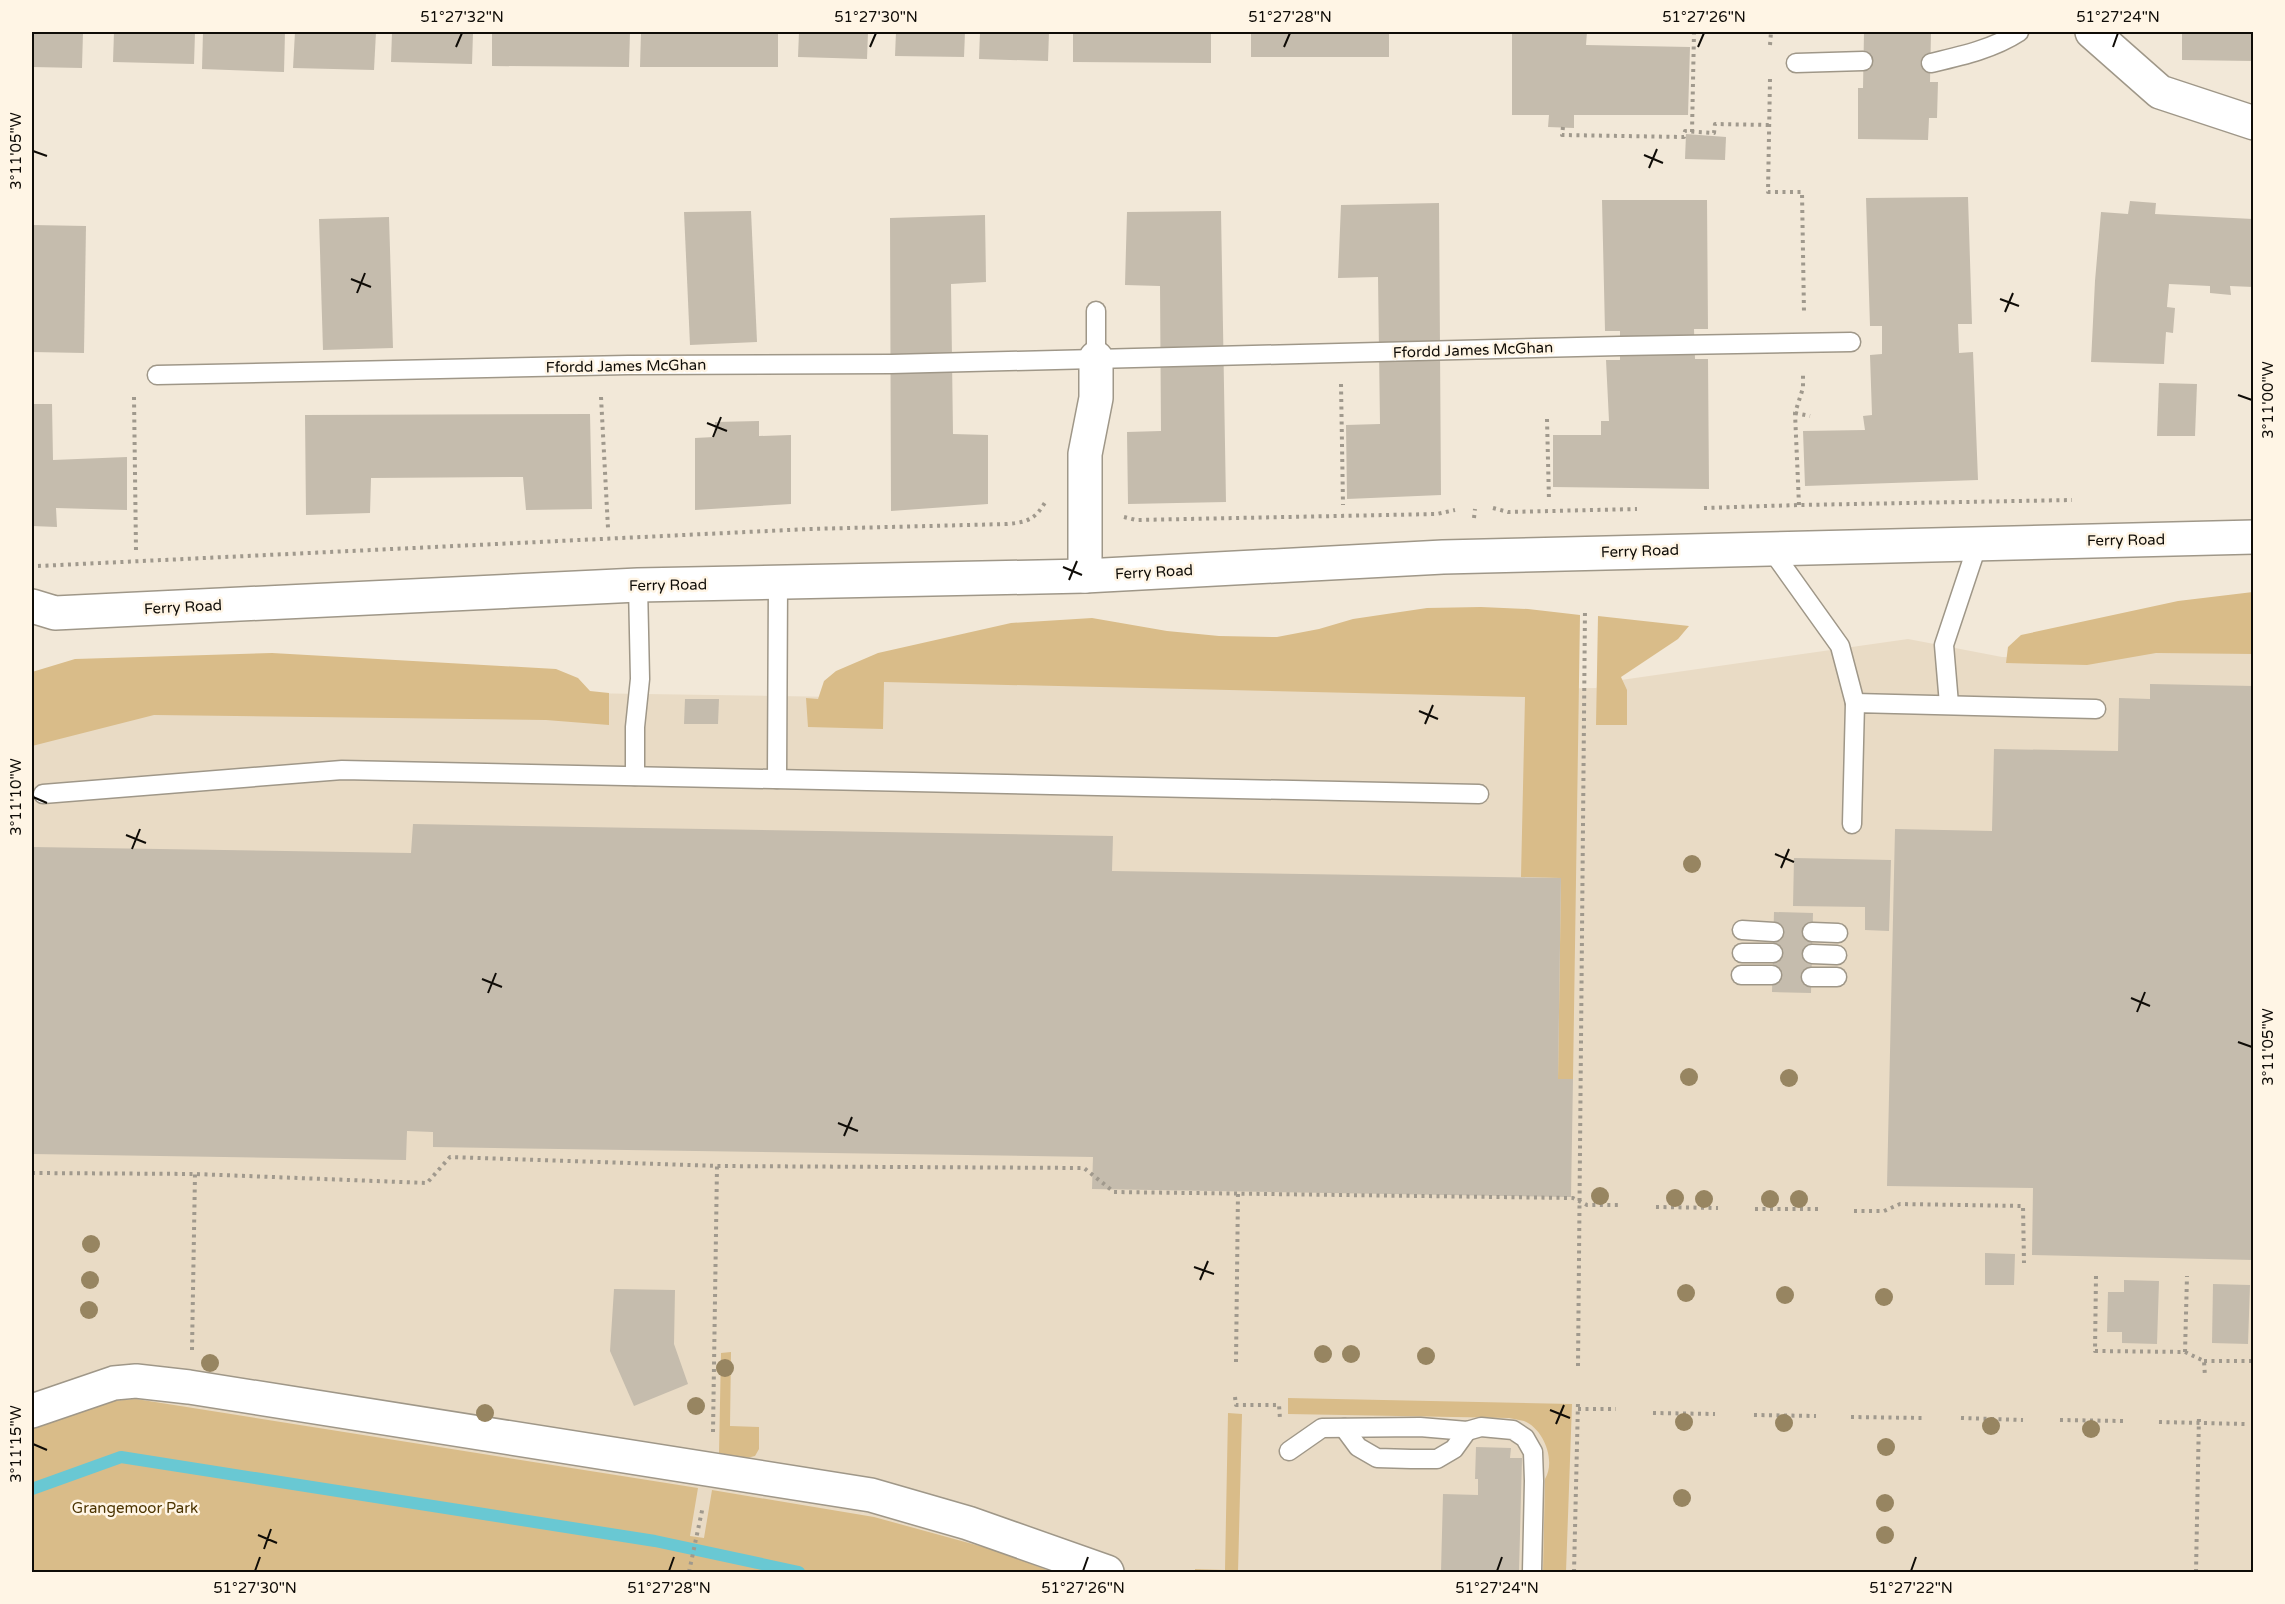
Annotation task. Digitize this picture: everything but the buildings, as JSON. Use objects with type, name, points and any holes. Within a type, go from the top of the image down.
[{"type":"street","points":[[2092,32],[2160,92],[2253,123]]},
{"type":"street","points":[[1085,576],[1085,454],[1096,398],[1096,357]]},
{"type":"street","name":"Ferry Road","points":[[39,617],[638,585],[1085,576],[1443,557],[2253,537]]},
{"type":"street","points":[[32,1412],[114,1383],[136,1381],[200,1389],[871,1495],[968,1523],[1107,1572]]},
{"type":"lane","points":[[1930,63],[1966,55],[2007,40],[2019,32]]},
{"type":"lane","points":[[1796,63],[1863,61]]},
{"type":"lane","points":[[1096,311],[1096,357]]},
{"type":"lane","name":"Ffordd James McGhan","points":[[157,375],[599,366],[891,364],[1096,357],[1851,342]]},
{"type":"lane","points":[[1949,704],[1944,645],[1978,543]]},
{"type":"lane","points":[[1770,548],[1840,646],[1855,703],[1852,824]]},
{"type":"lane","points":[[777,779],[778,583]]},
{"type":"lane","points":[[635,776],[634,727],[640,679],[638,585]]},
{"type":"lane","points":[[1855,703],[1949,704],[2005,709],[2096,709]]},
{"type":"lane","points":[[43,794],[342,770],[1479,794]]},
{"type":"lane","points":[[1742,930],[1773,932]]},
{"type":"lane","points":[[1812,932],[1838,933]]},
{"type":"lane","points":[[1742,953],[1773,953]]},
{"type":"lane","points":[[1812,954],[1837,954]]},
{"type":"lane","points":[[1741,975],[1772,975]]},
{"type":"lane","points":[[1811,976],[1837,977]]},
{"type":"lane","points":[[1288,1451],[1322,1428],[1420,1427],[1467,1431],[1481,1427],[1513,1430],[1526,1438],[1533,1452],[1532,1572]]},
{"type":"lane","points":[[1344,1428],[1358,1447],[1377,1458],[1400,1459],[1437,1459],[1454,1449],[1467,1431]]},
{"type":"path","points":[[1692,132],[1694,32]]},
{"type":"path","points":[[1563,127],[1563,135],[1684,137],[1685,131],[1714,133],[1715,124],[1769,125],[1768,192],[1802,192],[1803,388],[1795,413],[1799,505]]},
{"type":"path","points":[[1341,353],[1343,505]]},
{"type":"path","points":[[599,366],[608,528]]},
{"type":"path","points":[[134,397],[136,550]]},
{"type":"path","points":[[1795,413],[1810,416]]},
{"type":"path","points":[[1547,419],[1549,501]]},
{"type":"path","points":[[32,567],[809,529],[1007,524],[1025,522],[1037,515],[1049,496]]},
{"type":"path","points":[[1704,508],[2081,500]]},
{"type":"path","points":[[1493,508],[1508,512],[1637,509]]},
{"type":"path","points":[[1119,516],[1136,520],[1437,514],[1455,510]]},
{"type":"path","points":[[1578,1366],[1586,609]]},
{"type":"path","points":[[32,1173],[195,1174],[427,1183],[450,1157],[717,1166],[1084,1168],[1114,1192],[1573,1198],[1587,1204],[1619,1205]]},
{"type":"path","points":[[713,1440],[717,1166]]},
{"type":"path","points":[[192,1358],[195,1174]]},
{"type":"path","points":[[1236,1362],[1238,1192]]},
{"type":"path","points":[[1854,1211],[1884,1211],[1900,1204],[2023,1206],[2024,1263]]},
{"type":"path","points":[[1656,1207],[1718,1208]]},
{"type":"path","points":[[1755,1209],[1819,1209]]},
{"type":"path","points":[[2096,1276],[2094,1351],[2185,1352],[2204,1361],[2253,1361]]},
{"type":"path","points":[[2185,1352],[2187,1276]]},
{"type":"path","points":[[2204,1361],[2205,1377]]},
{"type":"path","points":[[1235,1397],[1236,1405],[1279,1405],[1279,1414]]},
{"type":"path","points":[[1574,1572],[1578,1402]]},
{"type":"path","points":[[1578,1409],[1616,1410]]},
{"type":"path","points":[[1653,1413],[1715,1414]]},
{"type":"path","points":[[2196,1572],[2199,1414]]},
{"type":"path","points":[[1754,1415],[1816,1416]]},
{"type":"path","points":[[1851,1418],[1923,1418]]},
{"type":"path","points":[[1961,1418],[2023,1420]]},
{"type":"path","points":[[2060,1420],[2123,1421]]},
{"type":"path","points":[[2159,1422],[2245,1424]]},
{"type":"path","points":[[689,1572],[698,1538],[704,1498]]},
{"type":"shaded area","points":[[1908,639],[2002,657],[2082,658],[2153,648],[2253,651],[2253,1572],[893,1572],[32,1474],[32,720],[578,693],[839,697],[881,677],[1526,689],[1596,688],[1607,682]]},
{"type":"green space","points":[[2253,592],[2253,654],[2156,653],[2087,665],[2006,663],[2008,647],[2021,635],[2178,601]]},
{"type":"green space","points":[[1481,607],[1580,615],[1573,1079],[1558,1079],[1561,878],[1521,877],[1525,697],[884,682],[883,729],[808,727],[806,698],[818,699],[824,681],[836,671],[878,653],[1011,623],[1092,618],[1167,631],[1219,636],[1277,637],[1319,629],[1353,619],[1427,608]]},
{"type":"green space","points":[[1598,616],[1689,626],[1678,639],[1621,677],[1627,690],[1627,725],[1596,725]]},
{"type":"green space","points":[[272,653],[556,669],[578,678],[590,691],[609,693],[609,725],[546,720],[154,715],[32,746],[32,672],[75,659]]},
{"type":"green space","points":[[731,1352],[730,1426],[759,1427],[759,1449],[755,1456],[747,1458],[719,1453],[721,1353]]},
{"type":"green space","points":[[1288,1398],[1572,1404],[1566,1572],[1543,1572],[1545,1479],[1549,1463],[1546,1446],[1531,1425],[1509,1418],[1288,1414]]},
{"type":"green space","name":"Grangemoor Park","points":[[136,1399],[698,1488],[690,1536],[704,1538],[712,1490],[874,1517],[998,1551],[1052,1572],[32,1572],[32,1429],[112,1401]]},
{"type":"green space","points":[[1228,1413],[1242,1414],[1238,1572],[1195,1572],[1195,1569],[1225,1570]]},
{"type":"waterway","points":[[32,1489],[121,1457],[655,1541],[799,1572]]}]
